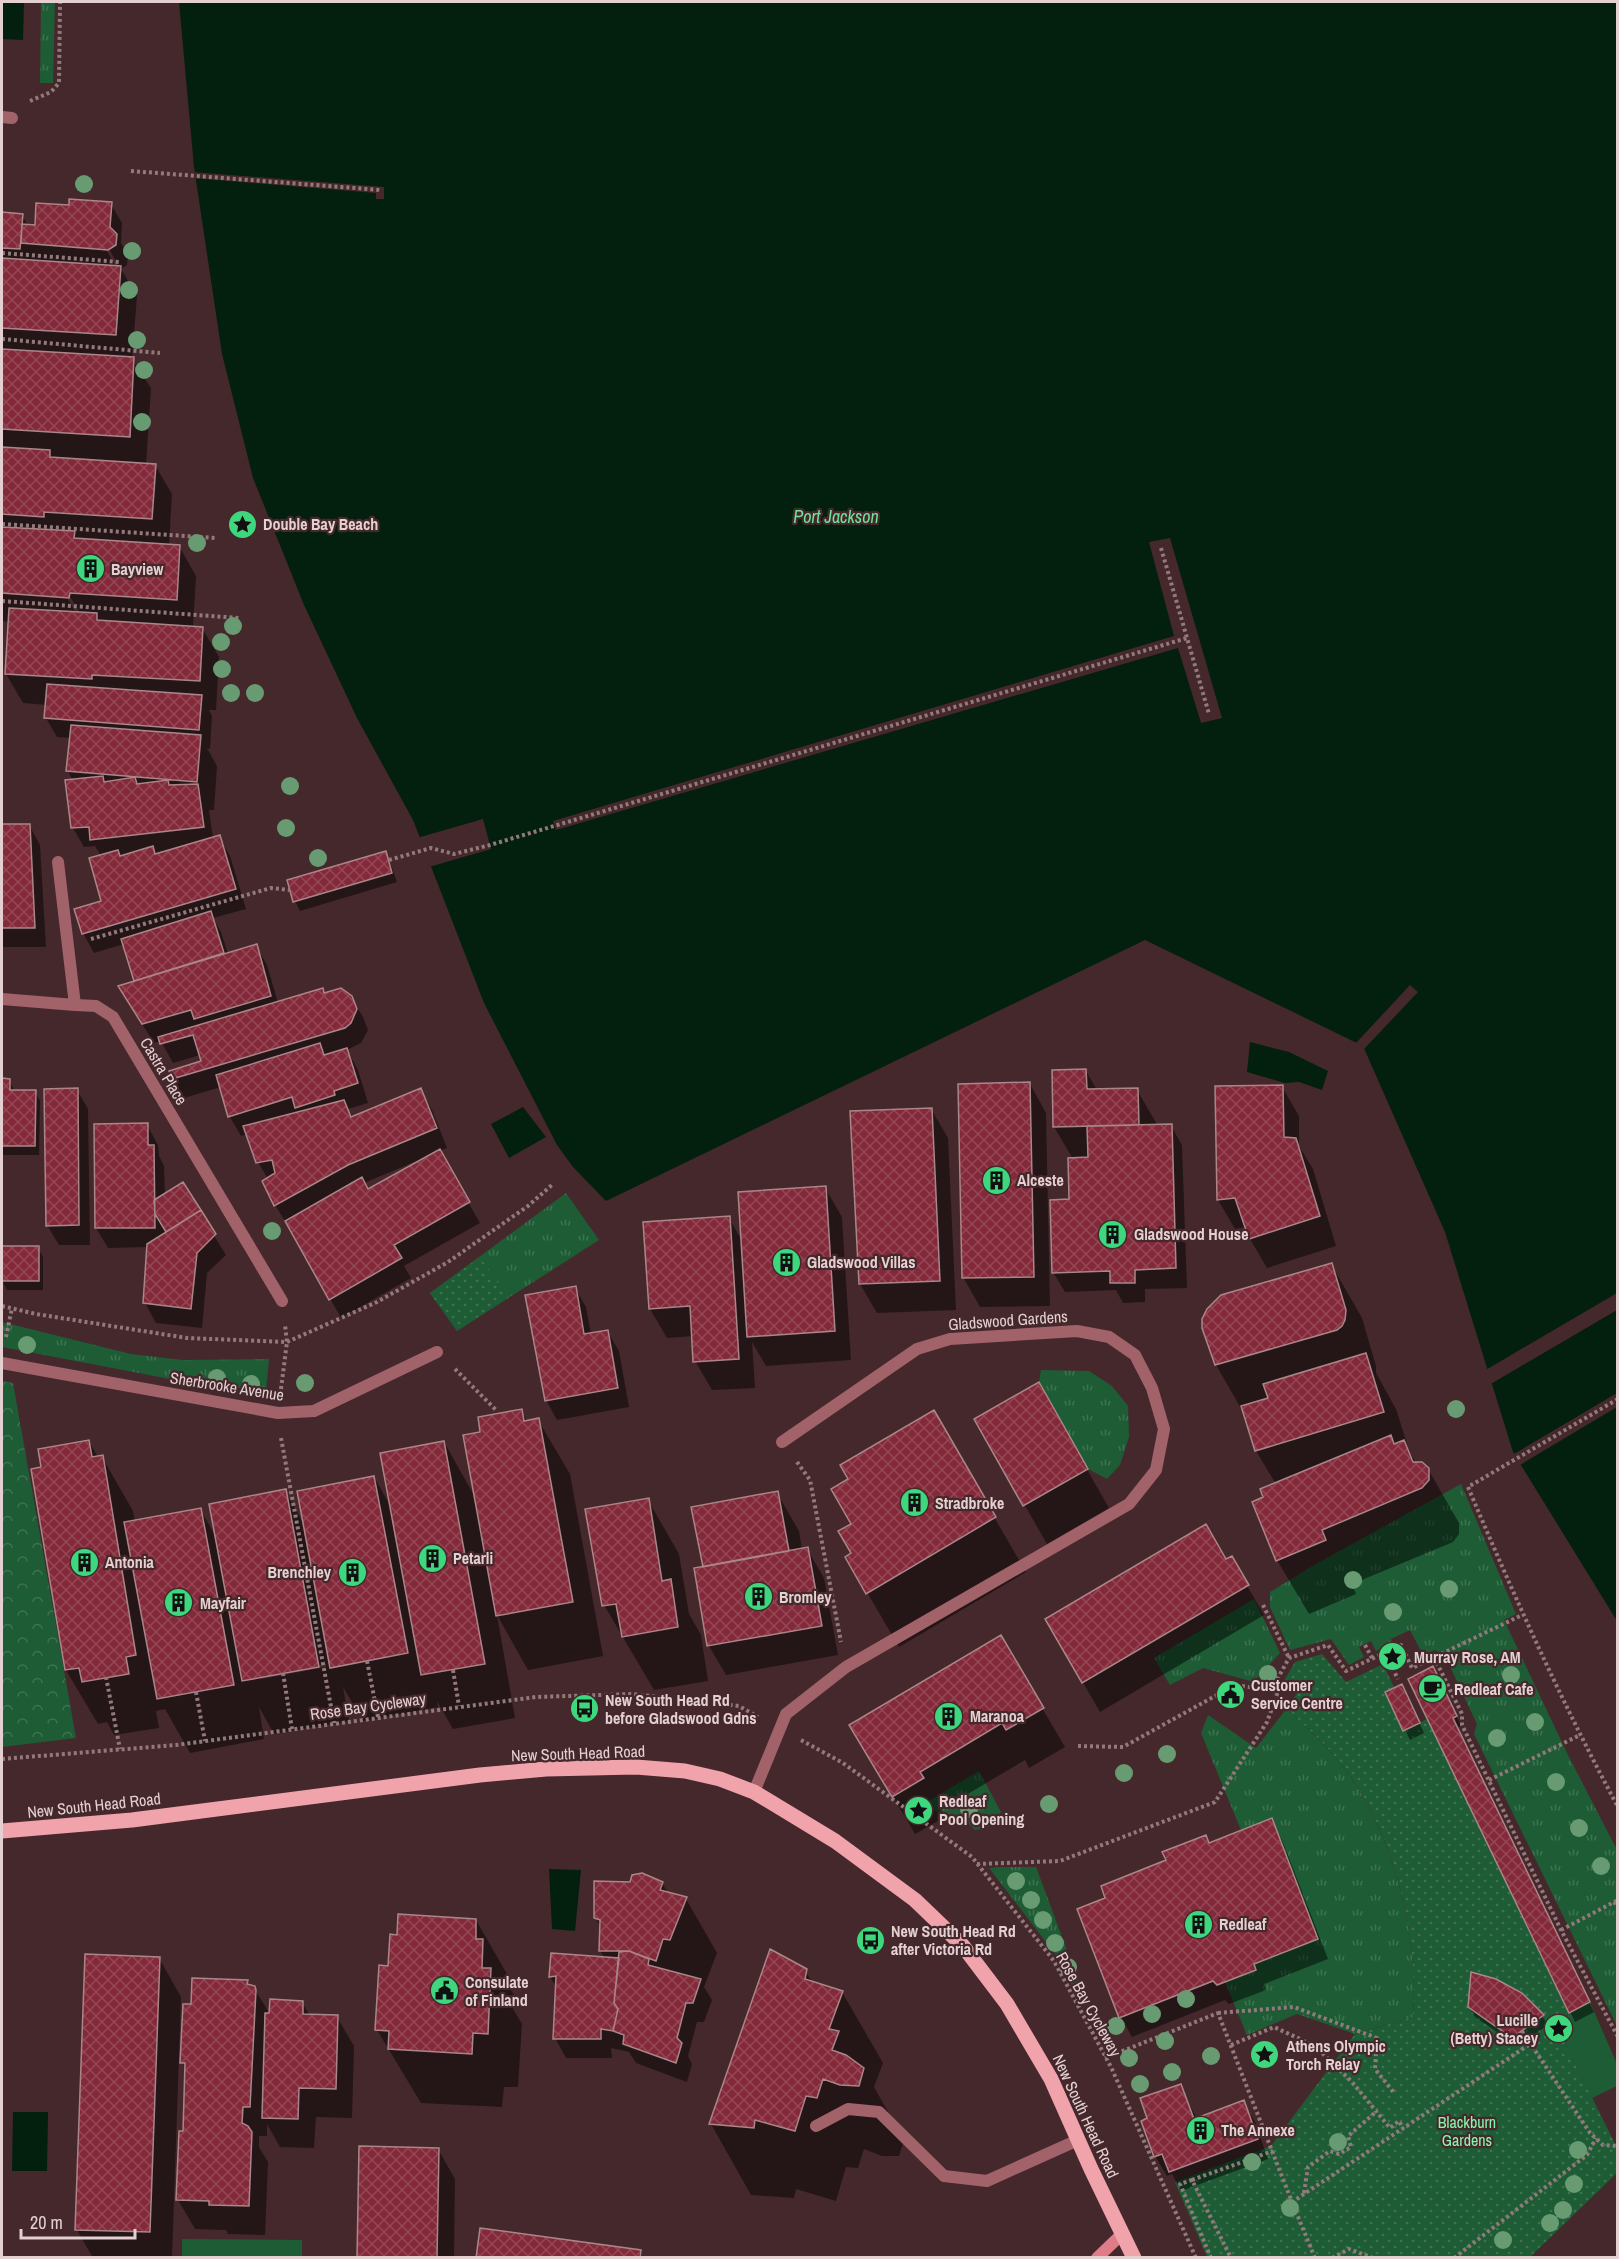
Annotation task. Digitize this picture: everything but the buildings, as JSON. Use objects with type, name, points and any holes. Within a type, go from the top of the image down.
[{"type":"main road","name":"New South Head Road","points":[[2,1831],[132,1820],[480,1775],[556,1769],[636,1767],[685,1771],[720,1779],[754,1792],[835,1841],[915,1899],[963,1946],[1007,2004],[1051,2079],[1134,2258]]},
{"type":"street","points":[[58,862],[75,1005]]},
{"type":"street","name":"Castra Place","points":[[2,999],[96,1006],[113,1017],[282,1300]]},
{"type":"street","name":"Gladswood Gardens","points":[[754,1792],[786,1714],[846,1667],[1129,1504],[1156,1470],[1164,1428],[1152,1388],[1135,1355],[1109,1337],[1077,1331],[950,1339],[917,1349],[782,1442]]},
{"type":"street","name":"Sherbrooke Avenue","points":[[2,1363],[278,1413],[314,1411],[437,1352]]},
{"type":"street","points":[[816,2126],[848,2109],[879,2112],[944,2176],[987,2181],[1078,2140]]},
{"type":"street","points":[[1097,2258],[1122,2234]]},
{"type":"path","points":[[7,117],[25,103],[51,92],[59,83],[60,2]]},
{"type":"path","points":[[131,171],[381,190]]},
{"type":"path","points":[[2,253],[120,262]]},
{"type":"path","points":[[2,339],[160,353]]},
{"type":"path","points":[[2,524],[216,538]]},
{"type":"path","points":[[1161,548],[1209,714]]},
{"type":"path","points":[[2,601],[239,618]]},
{"type":"path","points":[[389,860],[430,848],[454,854],[555,826],[1187,638]]},
{"type":"path","points":[[122,930],[271,888],[291,890]]},
{"type":"path","points":[[278,1413],[287,1342],[282,1300]]},
{"type":"path","points":[[7,1334],[12,1308]]},
{"type":"path","points":[[451,1365],[496,1410]]},
{"type":"path","points":[[1617,1399],[1468,1487],[1522,1615],[1617,1807]]},
{"type":"path","points":[[280,1432],[334,1723]]},
{"type":"path","points":[[782,1442],[810,1480],[839,1632]]},
{"type":"path","points":[[1263,1605],[1289,1658]]},
{"type":"path","points":[[977,1864],[1060,1861],[1215,1803],[1263,1731],[1277,1695],[1274,1685],[1289,1658],[1328,1645],[1346,1671],[1401,1645],[1412,1668],[1522,1615]]},
{"type":"path","points":[[1365,1645],[1372,1658]]},
{"type":"path","points":[[1384,1652],[1398,1679]]},
{"type":"path","points":[[1434,1657],[1462,1714],[1462,1725],[1561,1930],[1617,2037]]},
{"type":"path","points":[[367,1661],[378,1717]]},
{"type":"path","points":[[453,1670],[459,1706]]},
{"type":"path","points":[[283,1673],[292,1729]]},
{"type":"path","points":[[106,1677],[120,1749]]},
{"type":"path","points":[[1078,1746],[1123,1747],[1235,1685],[1276,1691]]},
{"type":"path","points":[[196,1692],[206,1741]]},
{"type":"path","name":"Rose Bay Cycleway","points":[[2,1759],[206,1741],[536,1696],[633,1694],[739,1706]]},
{"type":"path","points":[[1490,1780],[1580,1736]]},
{"type":"path","name":"Rose Bay Cycleway","points":[[843,1763],[972,1857],[1054,1961],[1105,2058],[1196,2258]]},
{"type":"path","points":[[1561,1930],[1616,1901],[1617,1908]]},
{"type":"path","points":[[1105,2058],[1218,2013],[1294,2007],[1377,2038],[1375,2069],[1395,2094]]},
{"type":"path","points":[[1218,2013],[1315,2258]]},
{"type":"path","points":[[1231,2045],[1274,2027],[1315,2046],[1352,2082],[1390,2128],[1400,2121],[1403,2128]]},
{"type":"path","points":[[1521,2031],[1590,2133],[1603,2145],[1617,2146]]},
{"type":"path","points":[[1292,2202],[1530,2044]]},
{"type":"path","points":[[1304,2193],[1308,2168],[1330,2151],[1339,2154],[1351,2147],[1348,2136],[1377,2111]]},
{"type":"path","points":[[1454,2258],[1587,2155],[1596,2138]]},
{"type":"path","points":[[1211,2258],[1180,2184],[1273,2151]]},
{"type":"path","points":[[1192,2180],[1231,2258]]},
{"type":"path","points":[[1332,2258],[1348,2249],[1373,2258]]},
{"type":"green space","points":[[41,2],[55,2],[53,83],[40,83]]},
{"type":"green space","points":[[566,1193],[599,1240],[457,1331],[430,1293]]},
{"type":"green space","points":[[480,1257],[508,1297],[457,1331],[430,1293]]},
{"type":"green space","points":[[2,1322],[131,1354],[183,1360],[269,1359],[266,1391],[186,1382],[2,1347]]},
{"type":"green space","points":[[1041,1370],[1089,1371],[1112,1386],[1128,1406],[1129,1437],[1120,1465],[1107,1479],[1088,1469],[1039,1382]]},
{"type":"green space","points":[[2,1381],[13,1383],[76,1738],[2,1747]]},
{"type":"green space","points":[[1461,1484],[1516,1614],[1504,1620],[1567,1753],[1617,1850],[1617,2026],[1474,1734],[1477,1724],[1446,1658],[1435,1650],[1423,1655],[1410,1630],[1391,1639],[1392,1643],[1376,1651],[1371,1641],[1359,1647],[1364,1657],[1349,1665],[1331,1639],[1290,1650],[1270,1607],[1270,1592]]},
{"type":"green space","points":[[1254,1599],[1280,1653],[1254,1682],[1203,1668],[1170,1685],[1154,1658]]},
{"type":"green space","name":"Blackburn Gardens","points":[[1322,1654],[1346,1682],[1383,1664],[1394,1687],[1385,1692],[1403,1731],[1427,1719],[1569,2013],[1555,2022],[1617,2148],[1617,2173],[1529,2258],[1207,2257],[1175,2182],[1271,2146],[1355,2034],[1413,2017],[1412,1950],[1406,1916],[1398,1881],[1374,1816],[1338,1760],[1287,1708],[1297,1693],[1282,1684],[1295,1662]]},
{"type":"green space","points":[[1287,1708],[1338,1760],[1374,1817],[1398,1882],[1406,1916],[1412,1950],[1413,2017],[1355,2034],[1297,2014],[1247,2035],[1225,1982],[1256,1970],[1254,1964],[1318,1939],[1272,1819],[1241,1830],[1201,1733],[1208,1715],[1256,1748]]},
{"type":"green space","points":[[979,1771],[1001,1812],[991,1825],[975,1830],[966,1821],[955,1825],[925,1803]]},
{"type":"green space","points":[[1036,1867],[1080,1985],[1072,1986],[1056,1955],[989,1868]]},
{"type":"green space","points":[[1590,2002],[1617,2064],[1617,2086],[1592,2098],[1555,2022]]},
{"type":"green space","points":[[182,2239],[302,2240],[302,2257],[182,2257]]},
{"type":"water","points":[[2,2],[24,2],[23,40],[2,39]]},
{"type":"water","name":"Port Jackson","points":[[179,2],[1617,2],[1617,1621],[1513,1452],[1445,1232],[1363,1046],[1145,940],[606,1201],[573,1167],[557,1145],[484,1003],[413,820],[357,718],[304,605],[253,478],[222,354],[194,167]]},
{"type":"water","points":[[1250,1042],[1289,1052],[1328,1071],[1322,1090],[1299,1082],[1285,1083],[1247,1072]]},
{"type":"water","points":[[523,1107],[546,1137],[509,1158],[491,1124]]},
{"type":"water","points":[[549,1869],[581,1870],[575,1931],[552,1929]]},
{"type":"water","points":[[13,2112],[48,2112],[47,2171],[12,2171]]},
{"type":"pier","points":[[192,172],[384,187],[384,199],[376,199],[376,193],[193,178]]},
{"type":"pier","points":[[1170,538],[1222,718],[1201,723],[1178,648],[556,830],[553,821],[1174,636],[1149,542]]},
{"type":"pier","points":[[483,819],[491,849],[429,867],[417,838]]},
{"type":"pier","points":[[1410,985],[1418,992],[1364,1049],[1356,1043]]},
{"type":"pier","points":[[1617,1293],[1617,1310],[1489,1385],[1484,1371]]},
{"type":"pier","points":[[1617,1393],[1617,1407],[1520,1465],[1514,1454]]},
{"type":"place","name":"Double Bay Beach","points":[[242,524]]},
{"type":"place","name":"Bayview","points":[[90,569]]},
{"type":"place","name":"Alceste","points":[[996,1180]]},
{"type":"place","name":"Gladswood House","points":[[1113,1234]]},
{"type":"place","name":"Gladswood Villas","points":[[786,1262]]},
{"type":"place","name":"Stradbroke","points":[[914,1503]]},
{"type":"place","name":"Petarli","points":[[432,1558]]},
{"type":"place","name":"Antonia","points":[[84,1562]]},
{"type":"place","name":"Brenchley","points":[[352,1572]]},
{"type":"place","name":"Bromley","points":[[758,1597]]},
{"type":"place","name":"Mayfair","points":[[179,1603]]},
{"type":"place","name":"Murray Rose, AM","points":[[1393,1657]]},
{"type":"place","name":"Redleaf Cafe","points":[[1433,1689]]},
{"type":"place","name":"Customer Service Centre","points":[[1230,1694]]},
{"type":"place","name":"New South Head Rd before Gladswood Gdns","points":[[584,1709]]},
{"type":"place","name":"Maranoa","points":[[949,1716]]},
{"type":"place","name":"Redleaf Pool Opening","points":[[918,1810]]},
{"type":"place","name":"Redleaf","points":[[1198,1924]]},
{"type":"place","name":"New South Head Rd after Victoria Rd","points":[[870,1940]]},
{"type":"place","name":"Consulate of Finland","points":[[444,1991]]},
{"type":"place","name":"Lucille (Betty) Stacey","points":[[1559,2029]]},
{"type":"place","name":"Athens Olympic Torch Relay","points":[[1265,2055]]},
{"type":"place","name":"The Annexe","points":[[1200,2130]]}]
